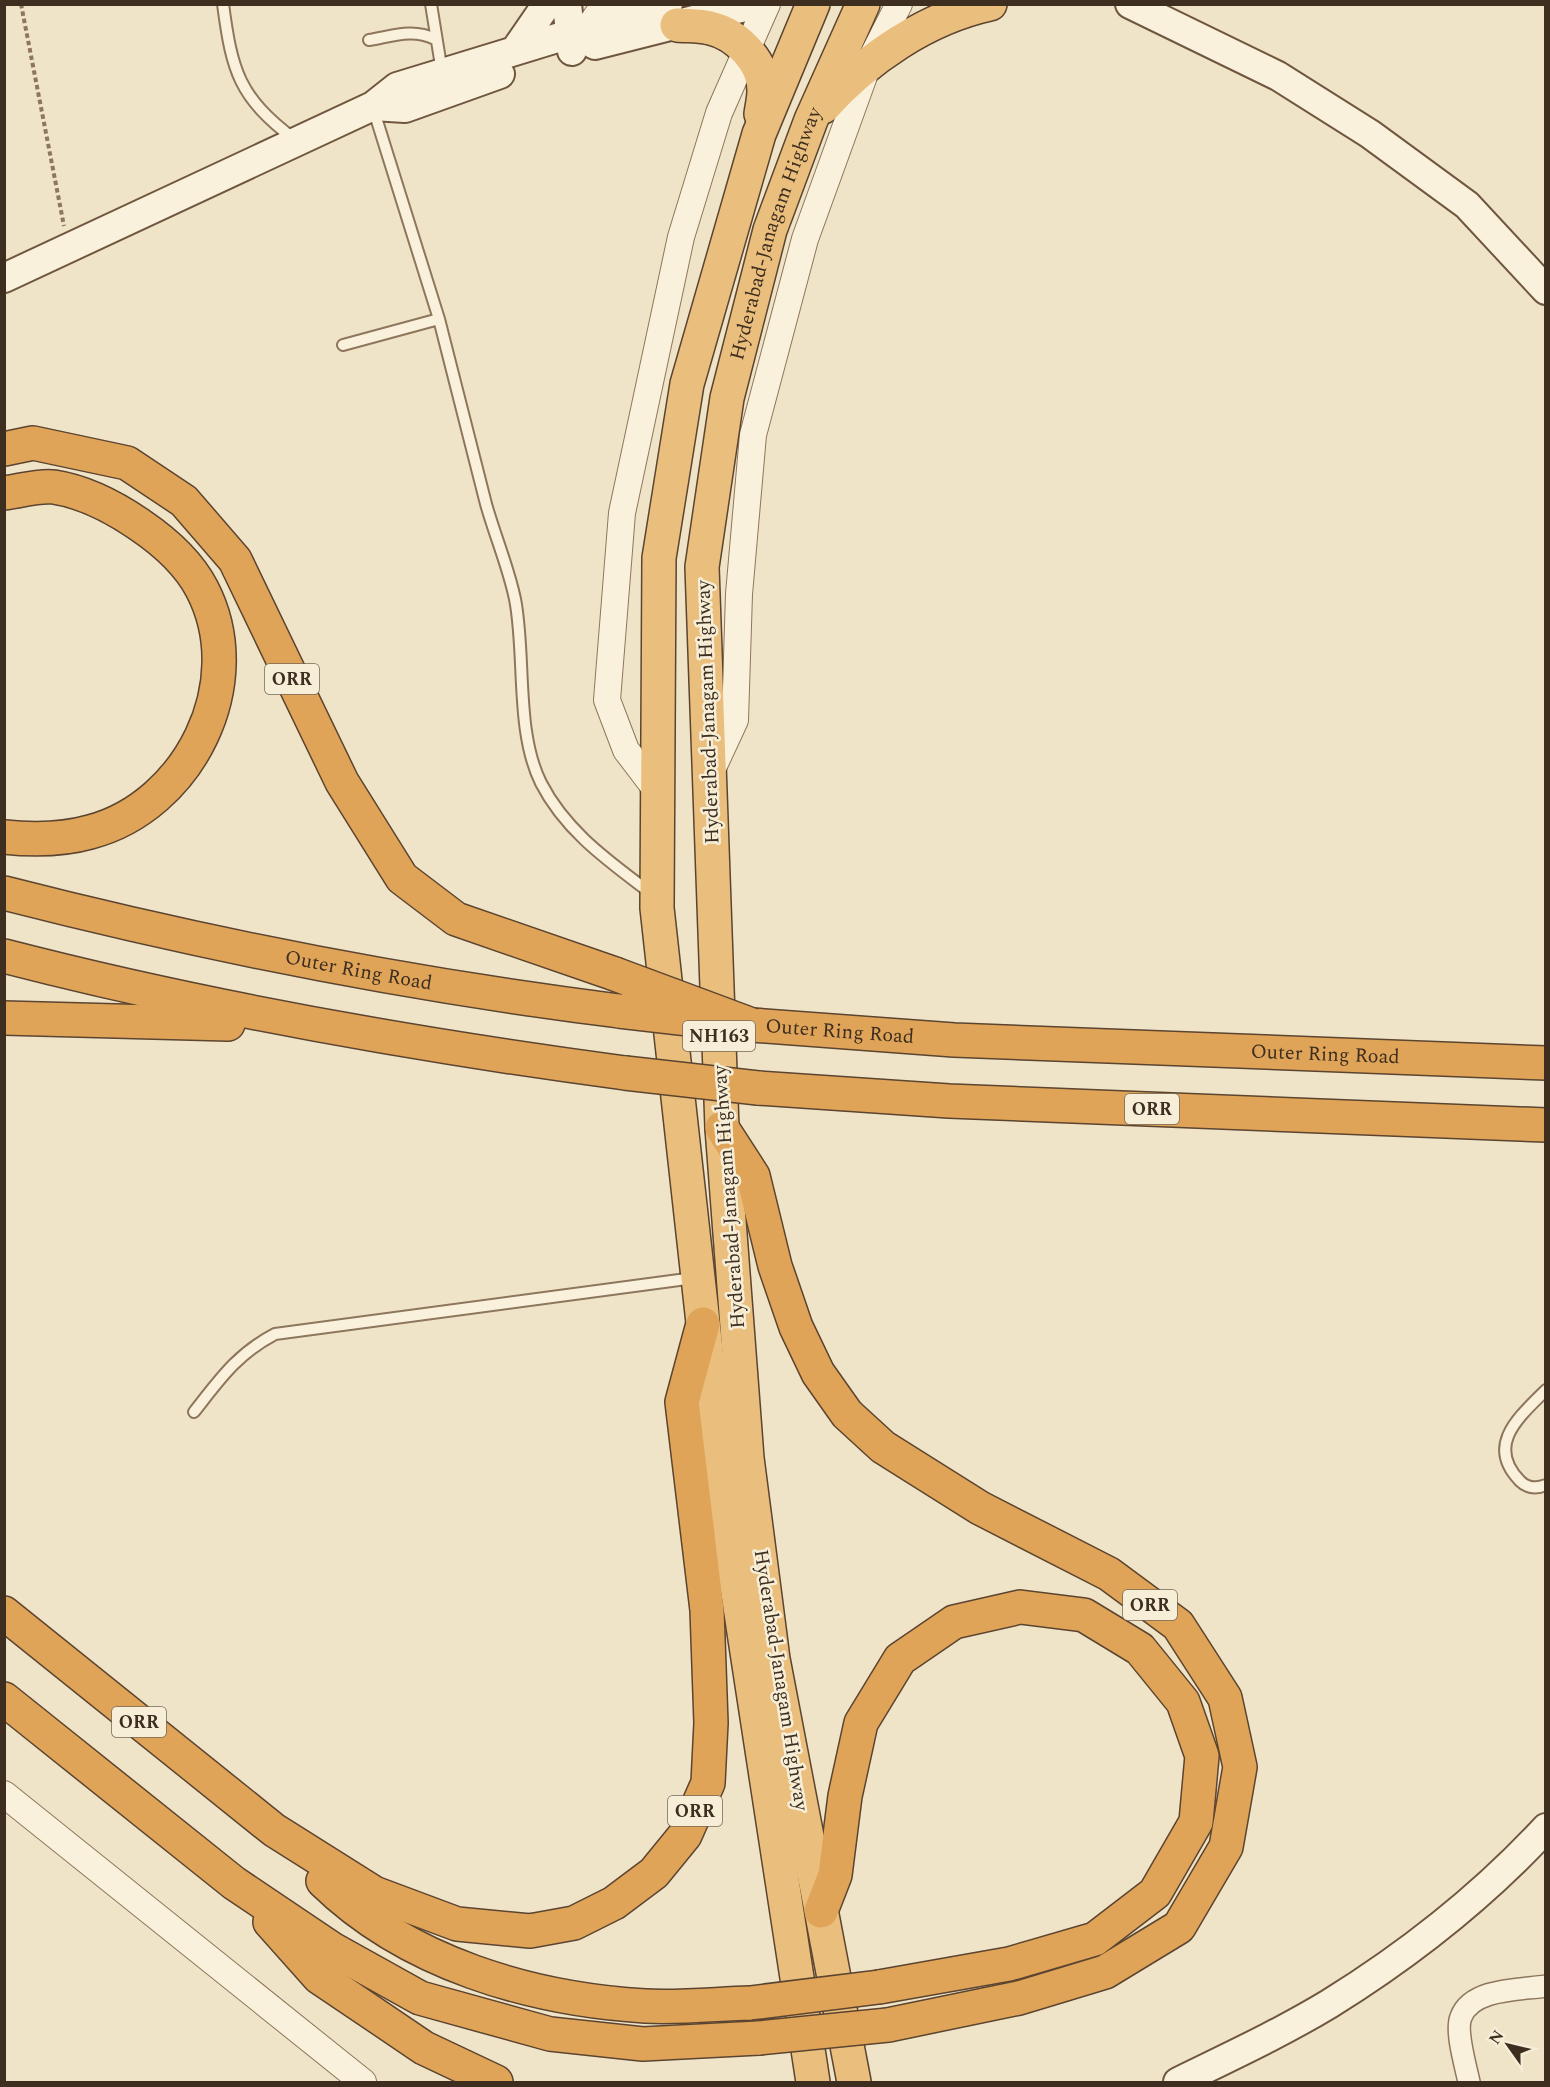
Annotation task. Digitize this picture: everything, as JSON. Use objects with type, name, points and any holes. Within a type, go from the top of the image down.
[{"type":"highway","name":"Hyderabad-Janagam Highway","points":[[813,4],[759,134],[687,384],[659,558],[657,898],[720,1476],[813,2082]]},
{"type":"highway","name":"Hyderabad-Janagam Highway","points":[[854,2082],[773,1659],[747,1458],[722,1128],[702,567],[727,398],[770,230],[811,120],[863,4]]},
{"type":"highway","points":[[811,120],[843,85],[868,65],[937,21],[990,4]]},
{"type":"highway","points":[[672,15],[732,37],[757,64],[764,90],[759,134]]},
{"type":"highway","name":"ORR","points":[[4,449],[33,443],[127,463],[184,501],[235,560],[342,782],[402,878],[456,919],[615,974],[752,1025]]},
{"type":"highway","points":[[4,493],[52,487],[107,502],[169,544],[202,588],[215,626],[219,665],[217,687],[206,729],[184,766],[157,796],[117,822],[91,832],[35,840],[4,837]]},
{"type":"highway","name":"Outer Ring Road","points":[[4,893],[257,952],[441,986],[619,1011],[752,1025],[954,1040],[1545,1063]]},
{"type":"highway","name":"ORR","points":[[4,956],[157,993],[311,1026],[506,1057],[758,1088],[949,1101],[1545,1125]]},
{"type":"highway","points":[[4,1018],[311,1026]]},
{"type":"highway","name":"ORR","points":[[4,1699],[234,1883],[332,1949],[420,1998],[550,2034],[643,2044],[759,2038],[888,2025],[1019,1998],[1105,1972],[1179,1927],[1227,1847],[1239,1767],[1225,1698],[1178,1625],[1109,1574],[980,1508],[883,1447],[847,1414],[818,1373],[796,1327],[775,1266],[753,1176],[722,1128]]},
{"type":"highway","name":"ORR","points":[[4,1613],[274,1830],[374,1893],[457,1924],[530,1931],[574,1923],[614,1903],[654,1873],[685,1835],[708,1783],[711,1723],[708,1610],[682,1402],[703,1324]]},
{"type":"highway","name":"ORR","points":[[274,1830],[326,1883],[370,1921],[444,1961],[542,1994],[646,2006],[750,2003],[879,1987],[1009,1964],[1095,1939],[1155,1893],[1196,1822],[1202,1756],[1183,1702],[1140,1649],[1083,1614],[1020,1606],[954,1622],[900,1659],[861,1723],[845,1796],[835,1875],[821,1911]]},
{"type":"highway","name":"ORR","points":[[234,1883],[319,1977],[424,2048],[496,2082]]},
{"type":"main road","points":[[516,49],[547,4]]},
{"type":"main road","points":[[567,4],[581,32]]},
{"type":"main road","points":[[4,278],[373,106],[397,87],[516,49],[581,32],[672,15],[758,4]]},
{"type":"main road","points":[[1130,4],[1278,76],[1370,134],[1467,205],[1545,290]]},
{"type":"main road","points":[[373,106],[405,108],[581,32]]},
{"type":"main road","points":[[1178,2082],[1328,2004],[1407,1952],[1509,1867],[1545,1828]]},
{"type":"street","points":[[581,32],[605,4]]},
{"type":"street","points":[[658,792],[626,750],[607,700],[622,513],[681,237],[719,113],[748,52],[767,4]]},
{"type":"street","points":[[710,776],[735,720],[739,594],[753,435],[804,239],[868,65],[899,4]]},
{"type":"street","points":[[4,1794],[363,2082]]},
{"type":"street","points":[[1469,2082],[1459,2031],[1461,2017],[1473,2002],[1489,1994],[1545,1986]]},
{"type":"lane","points":[[223,4],[232,54],[248,96],[259,111],[297,141]]},
{"type":"lane","points":[[431,4],[442,72]]},
{"type":"lane","points":[[369,40],[412,32],[421,32],[435,39]]},
{"type":"lane","points":[[373,106],[439,319],[487,504],[509,570],[517,615],[521,693],[540,781],[550,799],[578,835],[657,898]]},
{"type":"lane","points":[[343,345],[439,319]]},
{"type":"lane","points":[[194,1412],[232,1364],[251,1347],[275,1334],[698,1277]]},
{"type":"lane","points":[[1545,1390],[1509,1432],[1504,1443],[1506,1460],[1513,1474],[1524,1485],[1538,1489],[1545,1485]]},
{"type":"path","points":[[21,4],[48,153],[69,247]]}]
